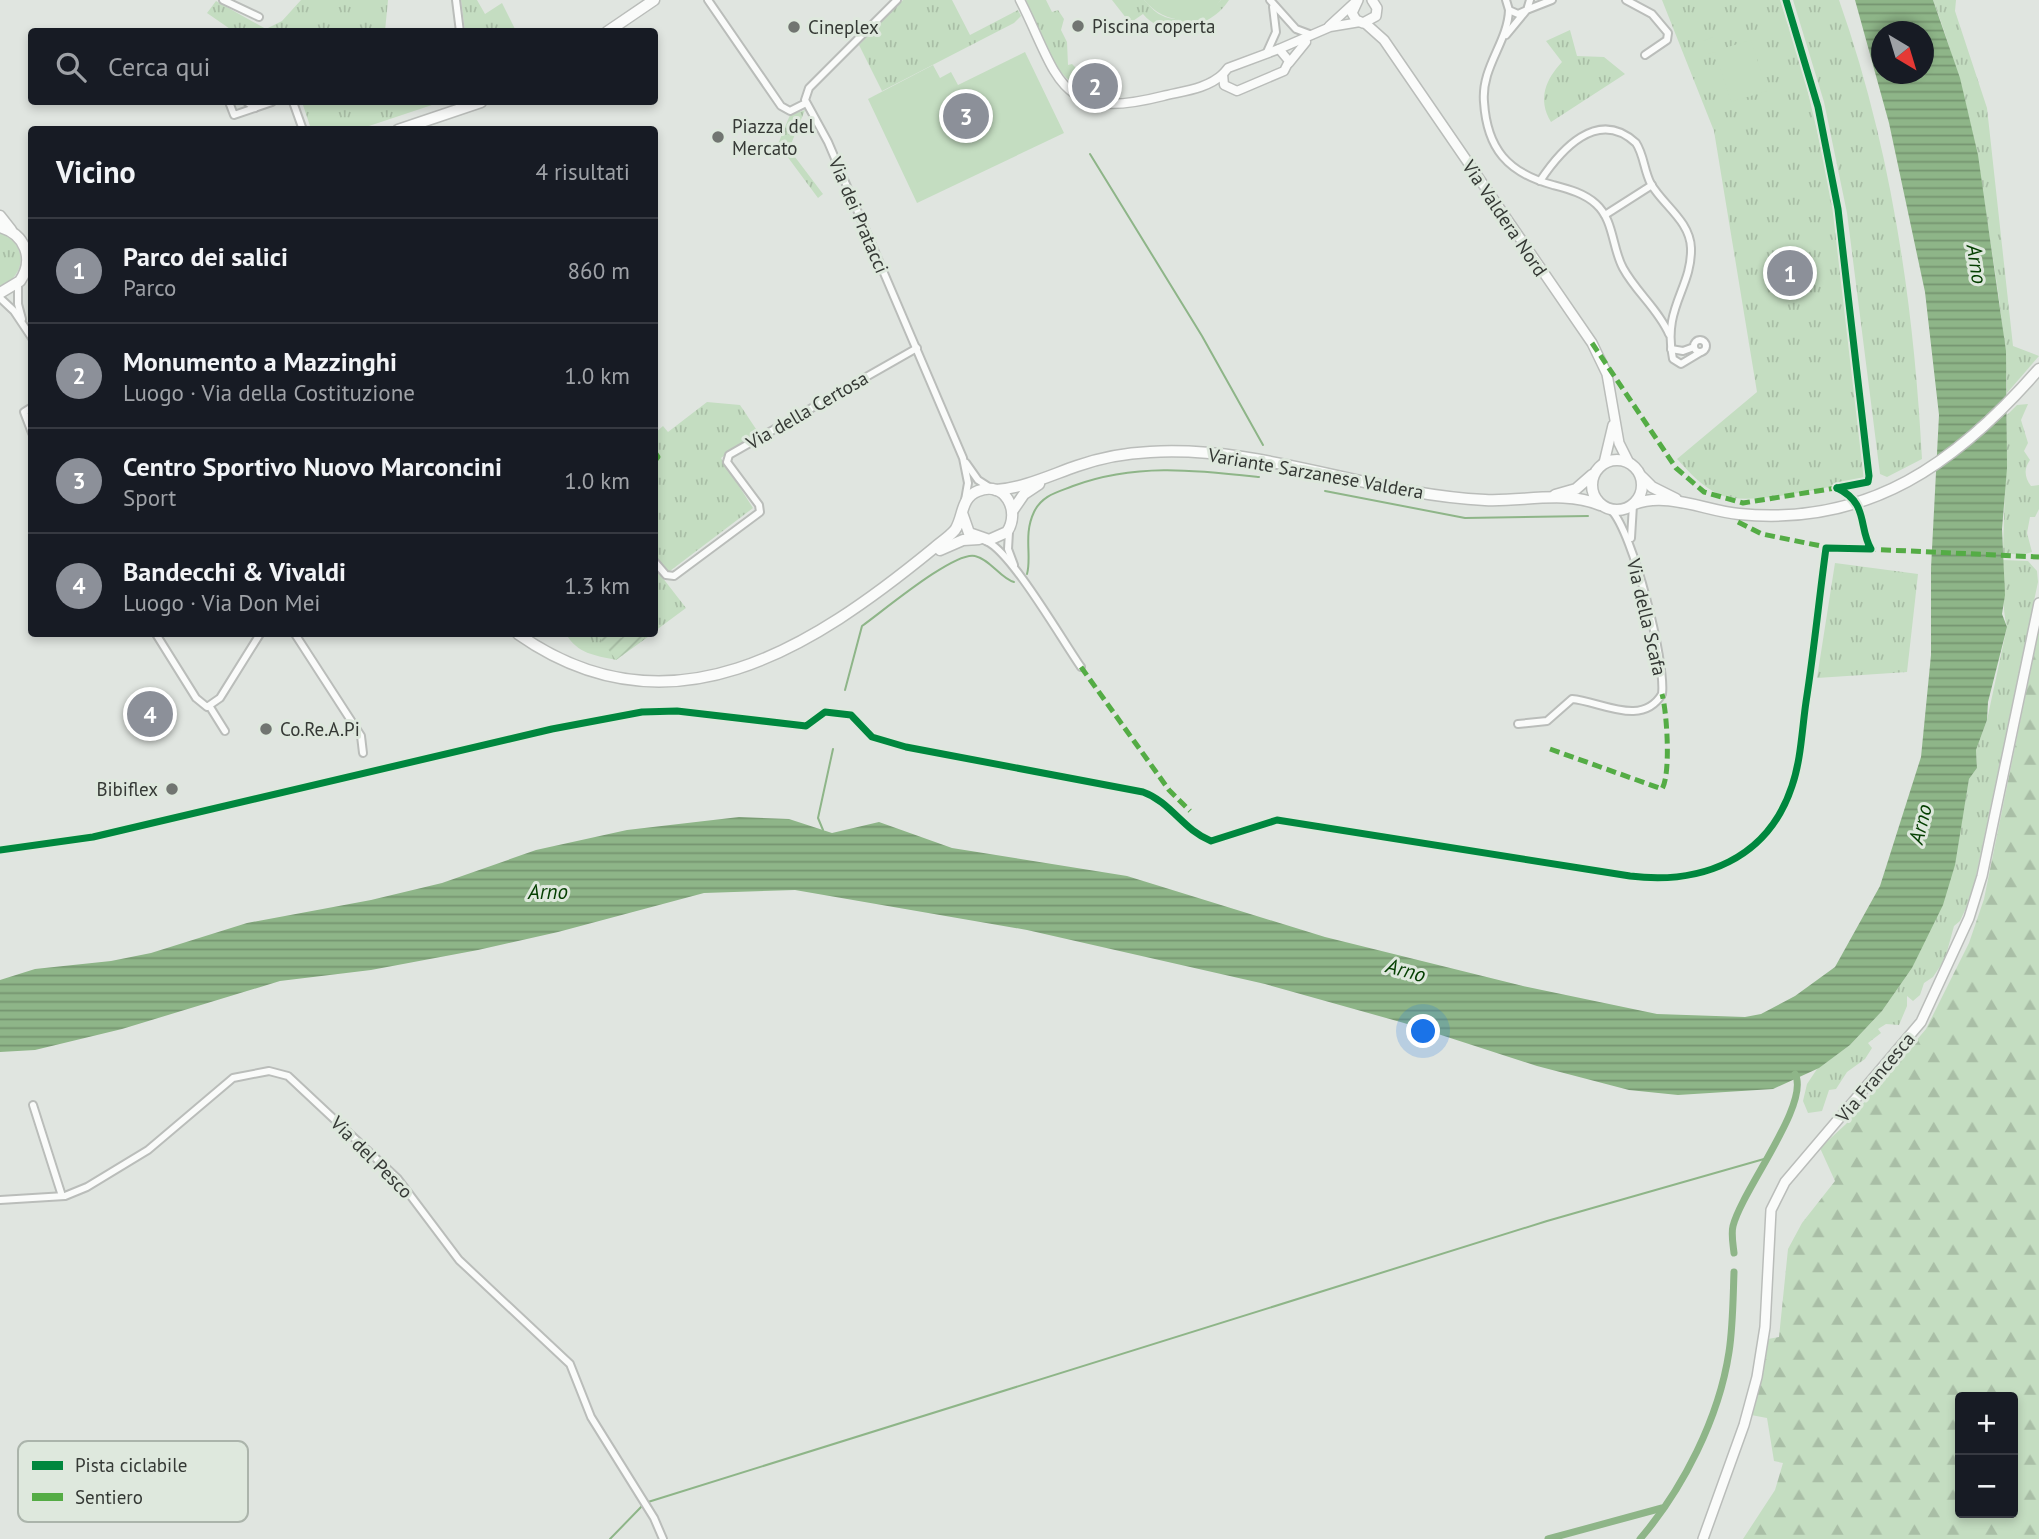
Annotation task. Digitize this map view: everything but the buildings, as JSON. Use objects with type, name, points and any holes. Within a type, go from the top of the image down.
[{"type":"main road","name":"Via Valdera Nord","points":[[1372,0],[1384,40]]},
{"type":"main road","points":[[613,28],[650,1]]},
{"type":"main road","points":[[1355,2],[1353,15],[1363,23],[1377,14]]},
{"type":"main road","name":"Via Valdera Nord","points":[[1363,23],[1384,40],[1592,343],[1604,366],[1613,402]]},
{"type":"main road","points":[[410,126],[472,105]]},
{"type":"main road","points":[[0,216],[24,244],[28,254]]},
{"type":"main road","points":[[0,227],[14,232]]},
{"type":"main road","points":[[19,282],[28,260]]},
{"type":"main road","points":[[0,295],[28,277]]},
{"type":"main road","points":[[1613,402],[1611,441],[1592,491],[1600,505],[1611,510],[1620,510],[1654,499],[1762,516],[1808,514],[1835,509],[1890,491],[1937,465],[1978,433],[2039,369]]},
{"type":"main road","points":[[1613,402],[1619,443],[1629,463],[1652,487],[1689,505]]},
{"type":"main road","name":"Variante Sarzanese Valdera","points":[[995,490],[1117,456],[1185,452],[1239,457],[1465,499],[1581,499],[1600,505]]},
{"type":"main road","points":[[1600,467],[1616,460],[1629,463]]},
{"type":"main road","name":"Variante Sarzanese Valdera","points":[[1537,499],[1576,489],[1600,467]]},
{"type":"main road","name":"Variante Sarzanese Valdera","points":[[1013,510],[1024,494],[1055,474]]},
{"type":"main road","points":[[1634,504],[1642,490],[1640,474]]},
{"type":"main road","points":[[523,637],[560,658],[606,674],[656,681],[702,679],[746,668],[795,645],[912,566],[955,542],[999,538],[1010,528],[1013,510],[1009,499],[995,490],[973,493],[951,534],[912,566]]},
{"type":"main road","points":[[963,509],[966,529],[983,540]]},
{"type":"main road","name":"Via Francesca","points":[[1703,1539],[1744,1425],[1757,1377],[1765,1327],[1772,1204],[1785,1182],[1911,1036],[1934,1000],[1969,918],[1982,876],[2039,603]]},
{"type":"street","points":[[223,0],[258,17]]},
{"type":"street","points":[[456,0],[460,28]]},
{"type":"street","points":[[708,0],[781,106],[790,111],[806,103],[809,88],[897,0]]},
{"type":"street","points":[[1020,0],[1051,71],[1061,83],[1079,95],[1123,105],[1200,87],[1218,86],[1240,90],[1281,73],[1312,36]]},
{"type":"street","points":[[1377,14],[1382,0]]},
{"type":"street","points":[[1497,48],[1526,11],[1530,0]]},
{"type":"street","points":[[1509,10],[1515,13],[1526,11],[1552,0]]},
{"type":"street","points":[[1626,0],[1652,14],[1663,26],[1668,39],[1645,55]]},
{"type":"street","points":[[1507,1],[1509,10],[1483,90],[1489,129],[1498,150],[1510,167],[1540,181],[1584,195],[1605,215],[1623,269],[1659,315],[1669,334]]},
{"type":"street","points":[[1200,87],[1223,74],[1228,68],[1323,30],[1355,2]]},
{"type":"street","points":[[1271,3],[1296,29],[1312,36]]},
{"type":"street","points":[[1268,52],[1276,32],[1271,3]]},
{"type":"street","points":[[1323,30],[1363,23]]},
{"type":"street","points":[[1279,49],[1286,54],[1289,63]]},
{"type":"street","points":[[1223,74],[1223,82],[1228,89]]},
{"type":"street","name":"Via dei Pratacci","points":[[806,103],[828,142],[963,458],[978,480],[995,490]]},
{"type":"street","points":[[230,105],[234,115],[264,105]]},
{"type":"street","points":[[251,105],[255,108]]},
{"type":"street","points":[[294,105],[302,126]]},
{"type":"street","points":[[1540,181],[1559,153],[1572,141],[1587,134],[1609,132],[1623,135],[1636,143],[1652,185],[1682,223],[1690,243],[1688,263],[1672,311],[1669,334],[1671,349],[1674,361],[1679,364],[1706,348],[1704,341],[1698,340],[1694,347],[1683,351],[1671,349]]},
{"type":"street","points":[[1605,215],[1652,185]]},
{"type":"street","points":[[19,282],[18,304],[25,327]]},
{"type":"street","points":[[0,295],[28,332]]},
{"type":"street","points":[[1659,315],[1672,311]]},
{"type":"street","points":[[1694,347],[1701,352]]},
{"type":"street","name":"Via della Certosa","points":[[658,566],[666,575],[674,576],[760,512],[759,505],[727,463],[729,455],[917,348]]},
{"type":"street","name":"Via dei Pratacci","points":[[963,458],[968,488],[963,509]]},
{"type":"street","points":[[1632,547],[1634,504]]},
{"type":"street","points":[[1611,510],[1623,526],[1632,547]]},
{"type":"street","points":[[1010,528],[1008,549],[1017,573]]},
{"type":"street","points":[[983,540],[999,551],[1017,573],[1081,667]]},
{"type":"street","name":"Via della Scafa","points":[[1518,724],[1547,721],[1572,699],[1626,712],[1648,707],[1660,698],[1661,672],[1632,547]]},
{"type":"street","points":[[158,637],[190,688],[200,702],[210,707],[225,731]]},
{"type":"street","points":[[210,707],[220,698],[258,637]]},
{"type":"street","points":[[297,637],[361,736],[363,753]]},
{"type":"street","name":"Via del Pesco","points":[[0,1200],[62,1196],[87,1188],[148,1150],[233,1078],[270,1071],[288,1076],[398,1179],[459,1260],[570,1364],[591,1417],[654,1518],[663,1539]]},
{"type":"street","points":[[33,1105],[62,1196]]},
{"type":"green space","points":[[301,0],[388,0],[385,28],[268,28],[282,21]]},
{"type":"green space","points":[[461,0],[477,0],[485,14],[502,3],[514,28],[465,28]]},
{"type":"green space","points":[[903,0],[952,0],[970,35],[1018,10],[1021,16],[1014,23],[882,91],[859,45]]},
{"type":"green space","points":[[1026,0],[1046,0],[1052,12],[1058,10],[1064,19],[1061,30],[1067,42],[1068,65],[1072,64],[1085,77],[1081,87],[1070,81],[1053,62]]},
{"type":"green space","points":[[1112,0],[1144,0],[1158,14],[1168,18],[1185,19],[1209,10],[1221,0],[1229,0],[1212,18],[1188,28],[1176,29],[1153,23],[1143,14],[1130,23]]},
{"type":"green space","points":[[1144,0],[1221,0],[1203,15],[1182,20],[1162,14]]},
{"type":"green space","points":[[1662,0],[1780,0],[1802,67],[1831,190],[1867,478],[1794,494],[1753,499],[1736,498],[1723,496],[1709,489],[1677,459],[1757,392],[1714,131]]},
{"type":"green space","points":[[1793,0],[1839,0],[1873,112],[1886,169],[1906,285],[1922,459],[1887,477],[1880,474],[1847,213],[1824,102]]},
{"type":"green space","points":[[1933,0],[1956,0],[1955,11],[1987,108],[2013,346],[2039,356],[2007,393],[1999,296],[1975,148],[1953,59]]},
{"type":"green space","points":[[216,1],[264,28],[229,28],[207,13]]},
{"type":"green space","points":[[1570,30],[1577,56],[1604,57],[1625,74],[1551,122],[1545,105],[1545,90],[1562,62],[1546,41]]},
{"type":"green space","points":[[1713,37],[1718,50],[1751,40],[1767,91],[1731,102],[1715,52],[1708,54],[1703,41]]},
{"type":"green space","points":[[1025,52],[1064,133],[917,203],[868,99],[933,65],[940,78],[951,72],[958,85]]},
{"type":"green space","points":[[303,105],[432,105],[369,126],[310,126]]},
{"type":"green space","points":[[805,110],[789,149],[823,194],[818,198],[778,144],[790,115]]},
{"type":"green space","points":[[0,233],[16,244],[21,260],[15,275],[0,287]]},
{"type":"green space","points":[[707,402],[740,405],[758,432],[721,458],[753,508],[662,577],[686,608],[658,629],[658,430],[663,426],[668,432]]},
{"type":"green space","points":[[2028,404],[2021,420],[2028,443],[2024,451],[2030,460],[2026,473],[2031,486],[2039,485],[2039,509],[2035,517],[2030,517],[2027,533],[2032,552],[2022,555],[2003,553],[2007,415],[2017,405]]},
{"type":"green space","points":[[2003,560],[2028,561],[2037,571],[2038,582],[1972,895],[1960,921],[1954,926],[1945,959],[1933,977],[1924,983],[1920,995],[1913,1001],[1907,996],[1907,1006],[1899,1025],[1886,1024],[1878,1029],[1881,1033],[1868,1043],[1872,1048],[1865,1059],[1847,1072],[1836,1089],[1829,1090],[1822,1111],[1808,1113],[1803,1101],[1807,1084],[1817,1069],[1850,1045],[1882,1011],[1912,968],[1964,809],[1969,779],[1977,768],[1976,750],[1987,720],[2007,627]]},
{"type":"green space","points":[[1835,563],[1918,574],[1907,672],[1817,678]]},
{"type":"green space","points":[[2039,629],[2039,1539],[1743,1539],[1775,1490],[1783,1463],[1774,1461],[1767,1418],[1751,1415],[1768,1339],[1779,1337],[1788,1249],[1802,1223],[1835,1181],[1820,1148],[1846,1124],[1926,1029],[1969,943],[1984,899]]},
{"type":"green space","points":[[568,637],[648,637],[616,660],[581,650]]},
{"type":"green space","points":[[599,637],[645,638],[616,660]]},
{"type":"water","name":"Arno","points":[[1855,0],[1933,0],[1960,78],[1978,155],[2006,351],[2007,468],[2002,529],[2005,595],[2002,614],[2007,627],[1988,702],[1987,720],[1976,750],[1977,768],[1969,779],[1955,865],[1943,905],[1912,968],[1882,1011],[1850,1045],[1819,1068],[1773,1089],[1678,1095],[1629,1090],[1537,1066],[1404,1023],[1265,984],[1027,930],[795,890],[704,893],[558,932],[478,950],[371,970],[280,981],[122,1029],[35,1050],[0,1052],[0,980],[35,969],[111,961],[151,953],[247,923],[371,900],[442,883],[536,850],[627,830],[739,817],[789,819],[832,833],[879,822],[952,848],[1127,876],[1325,937],[1523,986],[1657,1014],[1745,1017],[1761,1014],[1795,996],[1835,967],[1880,886],[1921,757],[1931,655],[1931,568],[1939,415],[1925,292],[1878,84],[1934,84],[1934,21],[1871,21],[1871,58]]},
{"type":"waterway","points":[[1090,154],[1202,336],[1263,445]]},
{"type":"waterway","points":[[1027,574],[1028,537],[1034,512],[1041,502],[1056,492],[1096,479],[1142,471],[1212,472],[1259,477]]},
{"type":"waterway","points":[[1325,491],[1465,518],[1588,516]]},
{"type":"waterway","points":[[845,690],[862,626],[935,572],[965,557],[975,556],[1014,582]]},
{"type":"waterway","points":[[823,830],[818,818],[833,749]]},
{"type":"waterway","points":[[1734,1253],[1733,1226],[1785,1125],[1797,1087],[1795,1074]]},
{"type":"waterway","points":[[648,1502],[1547,1221],[1764,1159]]},
{"type":"waterway","points":[[1640,1539],[1671,1498],[1697,1452],[1717,1402],[1730,1342],[1734,1272]]},
{"type":"waterway","points":[[610,1539],[643,1505]]},
{"type":"waterway","points":[[1548,1539],[1662,1508]]},
{"type":"marked path","points":[[1592,343],[1676,468],[1704,492],[1743,503],[1842,487]]},
{"type":"marked path","points":[[1738,522],[1762,534],[1831,548]]},
{"type":"marked path","points":[[1866,549],[2039,557]]},
{"type":"marked path","points":[[1081,667],[1169,790],[1190,811]]},
{"type":"marked path","points":[[1550,749],[1662,789],[1667,757],[1667,728],[1662,694]]},
{"type":"cycle path","points":[[1786,0],[1818,107],[1838,209],[1869,476],[1868,482],[1837,488]]},
{"type":"cycle path","points":[[0,850],[93,837],[552,729],[642,712],[677,711],[806,726],[825,712],[851,715],[872,737],[906,747],[1143,792],[1162,802],[1192,830],[1211,841],[1277,820],[1630,876],[1682,876],[1707,871],[1729,862],[1749,849],[1767,832],[1781,811],[1792,786],[1801,744],[1826,548],[1871,549],[1858,508],[1847,494],[1837,488]]},
{"type":"place","name":"Piscina coperta","points":[[1078,26]]},
{"type":"place","name":"Cineplex","points":[[794,27]]},
{"type":"place","name":"Monumento a Mazzinghi","points":[[1095,86]]},
{"type":"place","name":"Centro Sportivo Nuovo Marconcini","points":[[966,116]]},
{"type":"place","name":"Piazza del Mercato","points":[[718,137]]},
{"type":"place","name":"Parco dei salici","points":[[1790,273]]},
{"type":"place","name":"Bandecchi & Vivaldi","points":[[150,714]]},
{"type":"place","name":"Co.Re.A.Pi","points":[[266,729]]},
{"type":"place","name":"Bibiflex","points":[[172,789]]}]
